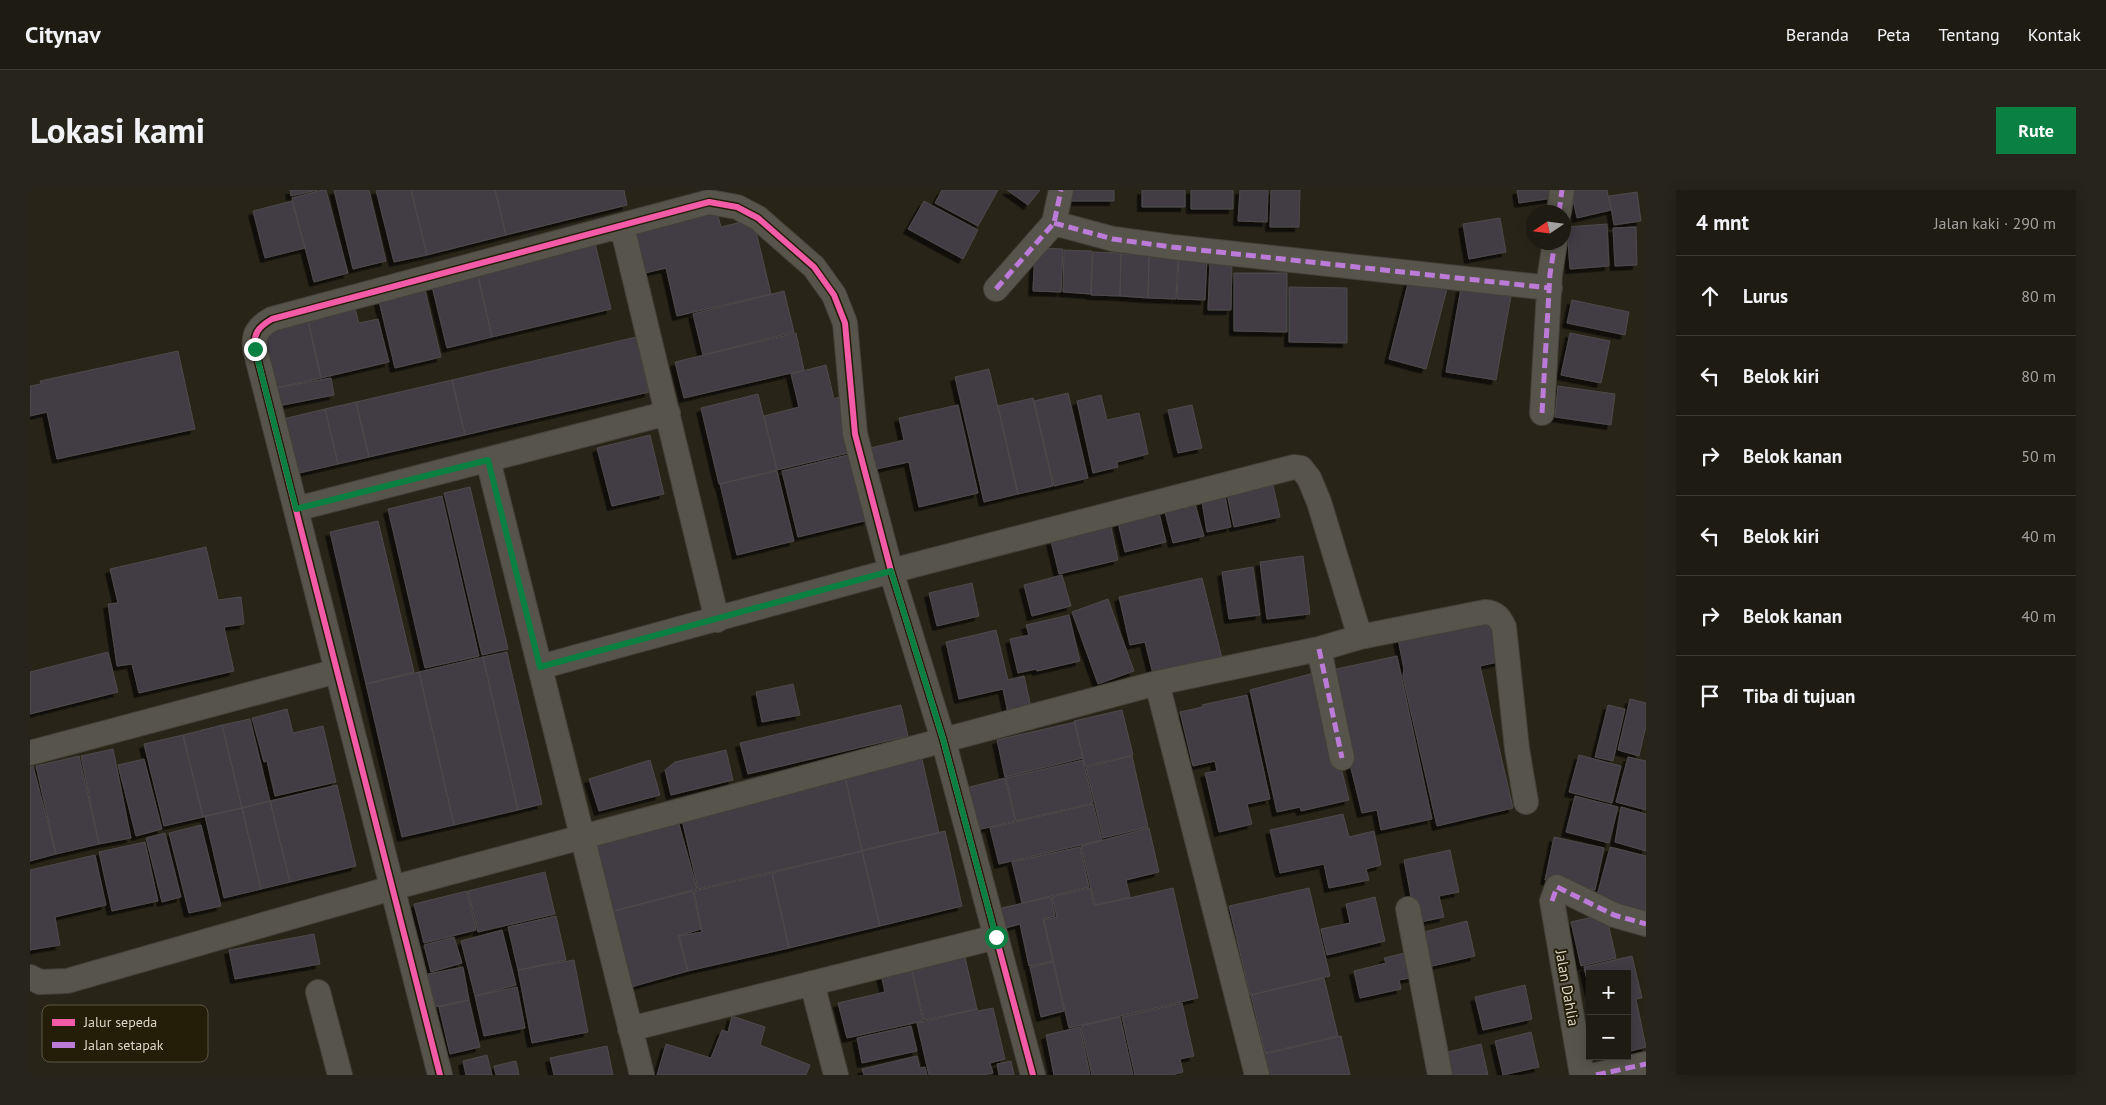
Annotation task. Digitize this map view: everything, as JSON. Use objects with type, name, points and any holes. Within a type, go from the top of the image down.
[{"type":"street","points":[[996,289],[1054,223],[1060,190]]},
{"type":"street","points":[[1560,205],[1562,190]]},
{"type":"street","points":[[440,1075],[255,349],[254,338],[260,326],[272,319],[708,202],[737,207],[758,218],[814,268],[834,295],[845,323],[855,434],[891,571],[943,739],[1033,1075]]},
{"type":"street","points":[[1054,223],[1113,239],[1172,247],[1550,288]]},
{"type":"street","points":[[622,226],[717,620]]},
{"type":"street","points":[[1542,413],[1554,250]]},
{"type":"street","points":[[296,509],[668,413]]},
{"type":"street","points":[[488,460],[642,1075]]},
{"type":"street","points":[[540,667],[891,571],[1286,468],[1301,468],[1310,478],[1360,637]]},
{"type":"street","points":[[30,976],[40,982],[67,981],[392,888],[1157,683],[1320,649],[1360,637],[1485,612],[1494,613],[1500,618],[1504,627],[1517,749],[1526,802]]},
{"type":"street","points":[[1320,649],[1342,758]]},
{"type":"street","points":[[30,753],[337,671]]},
{"type":"street","points":[[1157,683],[1257,1075]]},
{"type":"street","name":"Jalan Dahlia","points":[[1582,1075],[1552,901],[1557,888],[1614,916],[1646,924]]},
{"type":"street","points":[[1408,909],[1440,1075]]},
{"type":"street","points":[[630,1029],[996,937]]},
{"type":"street","points":[[812,983],[836,1075]]},
{"type":"street","points":[[318,992],[340,1075]]},
{"type":"street","points":[[1596,1075],[1646,1064]]},
{"type":"building","points":[[290,190],[317,190],[291,196]]},
{"type":"building","points":[[326,190],[348,273],[314,282],[292,198]]},
{"type":"building","points":[[334,190],[369,190],[386,261],[353,269]]},
{"type":"building","points":[[376,190],[411,190],[427,255],[394,262]]},
{"type":"building","points":[[411,190],[495,190],[506,235],[427,255]]},
{"type":"building","points":[[495,190],[624,190],[627,205],[506,235]]},
{"type":"building","points":[[942,190],[998,190],[978,226],[935,203]]},
{"type":"building","points":[[1007,190],[1040,190],[1028,205]]},
{"type":"building","points":[[1072,190],[1114,190],[1114,201],[1071,201]]},
{"type":"building","points":[[1142,190],[1185,190],[1185,207],[1142,207]]},
{"type":"building","points":[[1191,190],[1233,190],[1233,209],[1191,209]]},
{"type":"building","points":[[1240,190],[1268,190],[1267,222],[1238,221]]},
{"type":"building","points":[[1271,190],[1300,190],[1299,227],[1270,227]]},
{"type":"building","points":[[1517,190],[1552,190],[1553,198],[1519,203]]},
{"type":"building","points":[[1571,190],[1607,190],[1611,210],[1577,218]]},
{"type":"building","points":[[1637,192],[1641,221],[1614,225],[1609,196]]},
{"type":"building","points":[[292,201],[305,248],[265,258],[253,211]]},
{"type":"building","points":[[924,201],[978,230],[963,259],[908,229]]},
{"type":"building","points":[[717,212],[721,227],[753,219],[771,294],[677,316],[666,268],[641,274],[631,233]]},
{"type":"building","points":[[1500,218],[1506,252],[1469,259],[1463,224]]},
{"type":"building","points":[[1607,224],[1609,266],[1570,269],[1569,250],[1571,250],[1571,227]]},
{"type":"building","points":[[1636,227],[1637,265],[1615,266],[1613,228]]},
{"type":"building","points":[[595,243],[611,309],[492,337],[477,272]]},
{"type":"building","points":[[1035,248],[1063,249],[1061,292],[1033,291]]},
{"type":"building","points":[[1064,250],[1092,251],[1091,294],[1063,292]]},
{"type":"building","points":[[1093,252],[1121,253],[1120,296],[1091,295]]},
{"type":"building","points":[[1121,254],[1149,255],[1148,298],[1120,296]]},
{"type":"building","points":[[1149,256],[1178,256],[1176,299],[1148,298]]},
{"type":"building","points":[[1179,257],[1207,258],[1205,300],[1177,299]]},
{"type":"building","points":[[1210,261],[1232,262],[1231,310],[1208,310]]},
{"type":"building","points":[[477,272],[492,337],[447,348],[431,282]]},
{"type":"building","points":[[1234,273],[1287,273],[1287,332],[1234,331]]},
{"type":"building","points":[[1410,276],[1448,285],[1426,369],[1389,359]]},
{"type":"building","points":[[1289,287],[1347,288],[1347,343],[1289,342]]},
{"type":"building","points":[[1461,288],[1511,296],[1496,380],[1446,372]]},
{"type":"building","points":[[425,290],[441,357],[395,368],[379,301]]},
{"type":"building","points":[[784,291],[794,332],[703,355],[693,314]]},
{"type":"building","points":[[1572,300],[1629,312],[1625,335],[1567,323]]},
{"type":"building","points":[[354,305],[359,323],[378,319],[389,362],[321,378],[307,316]]},
{"type":"building","points":[[307,316],[321,378],[275,388],[261,327]]},
{"type":"building","points":[[796,333],[804,370],[684,398],[675,362]]},
{"type":"building","points":[[1570,333],[1610,341],[1601,383],[1561,375]]},
{"type":"building","points":[[636,337],[649,392],[465,435],[452,380]]},
{"type":"building","points":[[178,351],[195,429],[57,459],[47,412],[30,416],[30,386],[41,384],[40,381]]},
{"type":"building","points":[[826,365],[834,399],[839,397],[852,452],[777,470],[764,416],[799,407],[791,374]]},
{"type":"building","points":[[989,369],[1018,494],[984,502],[955,377]]},
{"type":"building","points":[[331,378],[334,395],[278,406],[275,388]]},
{"type":"building","points":[[452,380],[465,435],[369,457],[356,402]]},
{"type":"building","points":[[1558,386],[1615,394],[1611,425],[1555,417]]},
{"type":"building","points":[[1068,393],[1088,478],[1054,486],[1034,401]]},
{"type":"building","points":[[758,394],[777,470],[719,484],[701,408]]},
{"type":"building","points":[[1101,395],[1107,420],[1139,413],[1148,454],[1117,462],[1118,467],[1093,473],[1077,401]]},
{"type":"building","points":[[1033,398],[1053,486],[1018,494],[998,406]]},
{"type":"building","points":[[356,402],[369,457],[338,464],[325,409]]},
{"type":"building","points":[[958,405],[978,493],[919,507],[909,462],[867,471],[862,450],[904,440],[899,418]]},
{"type":"building","points":[[1192,405],[1202,448],[1178,453],[1168,410]]},
{"type":"building","points":[[325,409],[338,464],[295,474],[283,419]]},
{"type":"building","points":[[650,435],[664,494],[612,506],[597,448]]},
{"type":"building","points":[[852,454],[868,520],[798,537],[782,471]]},
{"type":"building","points":[[777,471],[794,541],[737,555],[720,484]]},
{"type":"building","points":[[1272,480],[1280,517],[1234,527],[1226,489]]},
{"type":"building","points":[[470,487],[508,649],[482,655],[444,493]]},
{"type":"building","points":[[1224,491],[1231,527],[1207,532],[1201,495]]},
{"type":"building","points":[[442,496],[479,656],[425,668],[388,509]]},
{"type":"building","points":[[1193,497],[1204,536],[1173,543],[1163,504]]},
{"type":"building","points":[[1158,509],[1166,542],[1125,552],[1117,518]]},
{"type":"building","points":[[378,521],[414,672],[366,684],[330,532]]},
{"type":"building","points":[[1111,527],[1118,560],[1059,574],[1051,541]]},
{"type":"building","points":[[206,547],[218,600],[241,597],[244,624],[224,627],[234,671],[139,693],[132,664],[117,666],[108,604],[118,603],[110,569]]},
{"type":"building","points":[[1303,556],[1310,614],[1267,619],[1260,562]]},
{"type":"building","points":[[1253,567],[1260,615],[1229,619],[1222,572]]},
{"type":"building","points":[[1062,575],[1071,606],[1032,616],[1024,585]]},
{"type":"building","points":[[1202,578],[1222,658],[1153,674],[1145,642],[1130,645],[1119,597]]},
{"type":"building","points":[[972,583],[979,616],[937,626],[929,593]]},
{"type":"building","points":[[1108,599],[1134,671],[1098,684],[1072,612]]},
{"type":"building","points":[[1069,615],[1080,661],[1037,671],[1036,669],[1018,673],[1010,639],[1029,635],[1026,625]]},
{"type":"building","points":[[1492,618],[1502,661],[1480,666],[1513,808],[1437,826],[1403,677],[1404,669],[1398,639]]},
{"type":"building","points":[[996,630],[1008,680],[1024,676],[1031,707],[1008,713],[1003,689],[959,699],[946,642]]},
{"type":"building","points":[[108,652],[118,692],[30,714],[30,672]]},
{"type":"building","points":[[507,652],[542,804],[518,810],[483,657]]},
{"type":"building","points":[[1397,656],[1432,819],[1381,830],[1377,810],[1362,813],[1327,671]]},
{"type":"building","points":[[483,657],[518,810],[454,825],[419,672]]},
{"type":"building","points":[[419,672],[454,825],[402,837],[366,684]]},
{"type":"building","points":[[1318,672],[1349,800],[1301,811],[1300,807],[1277,812],[1250,690]]},
{"type":"building","points":[[793,684],[800,715],[762,722],[756,692]]},
{"type":"building","points":[[1247,695],[1270,799],[1247,804],[1252,824],[1219,832],[1205,773],[1217,771],[1215,761],[1193,766],[1180,712]]},
{"type":"building","points":[[1630,699],[1646,703],[1646,726],[1639,756],[1618,750]]},
{"type":"building","points":[[901,705],[908,736],[748,774],[740,743]]},
{"type":"building","points":[[1608,705],[1625,709],[1613,761],[1595,757]]},
{"type":"building","points":[[287,709],[293,733],[323,726],[336,782],[275,796],[267,761],[264,762],[252,718]]},
{"type":"building","points":[[1122,710],[1133,755],[1085,766],[1074,721]]},
{"type":"building","points":[[250,719],[270,801],[242,808],[222,725]]},
{"type":"building","points":[[1075,722],[1083,758],[1005,777],[997,740]]},
{"type":"building","points":[[222,725],[242,808],[203,817],[183,735]]},
{"type":"building","points":[[183,735],[203,817],[164,826],[144,744]]},
{"type":"building","points":[[113,749],[131,838],[99,844],[81,756]]},
{"type":"building","points":[[726,750],[733,780],[671,795],[665,770],[675,762]]},
{"type":"building","points":[[1579,755],[1621,766],[1612,803],[1569,792]]},
{"type":"building","points":[[79,756],[99,844],[56,854],[36,766]]},
{"type":"building","points":[[1132,756],[1148,827],[1103,838],[1086,767]]},
{"type":"building","points":[[1628,757],[1646,761],[1646,810],[1616,802]]},
{"type":"building","points":[[144,759],[162,829],[136,836],[118,765]]},
{"type":"building","points":[[922,759],[939,833],[862,850],[845,777]]},
{"type":"building","points":[[650,760],[660,795],[599,811],[589,779]]},
{"type":"building","points":[[1083,760],[1093,803],[1016,821],[1006,778]]},
{"type":"building","points":[[33,766],[56,854],[30,861],[30,767]]},
{"type":"building","points":[[845,777],[862,851],[698,889],[681,815]]},
{"type":"building","points":[[1005,778],[1015,821],[969,832],[958,790]]},
{"type":"building","points":[[337,785],[356,866],[290,882],[270,801]]},
{"type":"building","points":[[1575,796],[1618,807],[1609,843],[1566,832]]},
{"type":"building","points":[[270,801],[290,882],[261,889],[242,808]]},
{"type":"building","points":[[1093,804],[1102,840],[999,864],[990,828]]},
{"type":"building","points":[[1621,807],[1646,814],[1646,851],[1615,842]]},
{"type":"building","points":[[242,808],[261,889],[224,898],[205,816]]},
{"type":"building","points":[[1343,814],[1349,837],[1374,831],[1381,865],[1366,869],[1369,880],[1329,888],[1324,864],[1280,873],[1270,830]]},
{"type":"building","points":[[677,817],[697,889],[606,913],[587,841]]},
{"type":"building","points":[[201,825],[221,906],[189,913],[169,833]]},
{"type":"building","points":[[1149,828],[1159,872],[1126,880],[1130,897],[1095,905],[1081,846]]},
{"type":"building","points":[[945,831],[962,906],[880,926],[862,851]]},
{"type":"building","points":[[165,833],[181,897],[162,902],[146,838]]},
{"type":"building","points":[[1554,837],[1604,848],[1595,890],[1545,880]]},
{"type":"building","points":[[145,842],[158,901],[112,911],[99,852]]},
{"type":"building","points":[[1080,847],[1089,887],[1022,903],[1012,862]]},
{"type":"building","points":[[1610,847],[1646,856],[1646,917],[1595,903]]},
{"type":"building","points":[[1450,850],[1459,892],[1439,896],[1444,917],[1416,923],[1404,860]]},
{"type":"building","points":[[862,851],[880,926],[789,948],[772,873]]},
{"type":"building","points":[[95,855],[106,905],[55,917],[60,945],[30,950],[30,870]]},
{"type":"building","points":[[545,872],[555,914],[478,932],[468,891]]},
{"type":"building","points":[[772,873],[789,948],[688,971],[679,936],[702,932],[694,891]]},
{"type":"building","points":[[1090,888],[1094,906],[1173,888],[1198,998],[1069,1028],[1044,920],[1057,917],[1052,897]]},
{"type":"building","points":[[1309,888],[1330,976],[1250,995],[1229,906]]},
{"type":"building","points":[[467,891],[476,930],[424,943],[414,904]]},
{"type":"building","points":[[693,891],[701,929],[678,936],[688,971],[624,989],[606,913]]},
{"type":"building","points":[[1051,897],[1055,916],[1043,919],[1053,961],[1029,966],[1020,924],[1002,929],[997,909]]},
{"type":"building","points":[[1375,897],[1385,941],[1327,955],[1321,929],[1350,923],[1346,904]]},
{"type":"building","points":[[1606,914],[1616,958],[1581,966],[1571,922]]},
{"type":"building","points":[[556,916],[566,960],[518,970],[508,927]]},
{"type":"building","points":[[1467,921],[1475,956],[1428,967],[1420,933]]},
{"type":"building","points":[[502,930],[516,985],[475,996],[461,941]]},
{"type":"building","points":[[314,934],[320,964],[235,979],[229,950]]},
{"type":"building","points":[[454,937],[462,963],[431,972],[424,945]]},
{"type":"building","points":[[1409,952],[1415,977],[1399,980],[1401,989],[1360,998],[1354,971],[1386,963],[1384,958]]},
{"type":"building","points":[[964,953],[977,1009],[924,1020],[911,966]]},
{"type":"building","points":[[1632,956],[1642,998],[1636,999],[1646,1047],[1631,1051],[1631,970],[1586,970],[1586,975],[1584,967]]},
{"type":"building","points":[[574,960],[588,1032],[532,1043],[518,970]]},
{"type":"building","points":[[1053,962],[1064,1011],[1041,1017],[1030,967]]},
{"type":"building","points":[[463,967],[469,1000],[435,1007],[428,974]]},
{"type":"building","points":[[911,968],[923,1021],[847,1038],[838,1003],[885,992],[881,974]]},
{"type":"building","points":[[1324,978],[1338,1036],[1265,1053],[1251,995]]},
{"type":"building","points":[[1525,985],[1532,1019],[1483,1030],[1475,997]]},
{"type":"building","points":[[517,987],[525,1028],[484,1036],[475,996]]},
{"type":"building","points":[[469,1000],[480,1047],[450,1054],[439,1007]]},
{"type":"building","points":[[1182,1003],[1194,1056],[1180,1059],[1183,1072],[1172,1075],[1135,1075],[1122,1017]]},
{"type":"building","points":[[993,1008],[1005,1059],[990,1063],[993,1073],[983,1075],[929,1075],[917,1023],[977,1009],[978,1011]]},
{"type":"building","points":[[732,1016],[765,1027],[760,1045],[810,1065],[806,1075],[657,1075],[666,1044],[711,1058],[722,1030],[728,1032]]},
{"type":"building","points":[[1120,1017],[1133,1075],[1092,1075],[1081,1026]]},
{"type":"building","points":[[911,1026],[917,1051],[862,1063],[857,1038]]},
{"type":"building","points":[[1080,1027],[1090,1075],[1054,1075],[1046,1035]]},
{"type":"building","points":[[1531,1032],[1539,1067],[1503,1075],[1495,1041]]},
{"type":"building","points":[[1341,1036],[1350,1075],[1270,1075],[1265,1054]]},
{"type":"building","points":[[1481,1044],[1488,1075],[1444,1075],[1439,1054]]},
{"type":"building","points":[[607,1046],[613,1075],[554,1075],[550,1058]]},
{"type":"building","points":[[487,1055],[492,1075],[466,1075],[463,1061]]},
{"type":"building","points":[[917,1056],[920,1068],[925,1067],[927,1075],[864,1075],[862,1069]]},
{"type":"building","points":[[516,1061],[519,1075],[496,1075],[494,1066]]},
{"type":"building","points":[[1011,1061],[1014,1075],[999,1075],[997,1064]]},
{"type":"marked path","points":[[996,289],[1054,223],[1061,190]]},
{"type":"marked path","points":[[1560,205],[1562,190]]},
{"type":"marked path","points":[[1054,223],[1113,239],[1172,247],[1550,288]]},
{"type":"marked path","points":[[1542,413],[1550,274],[1554,250]]},
{"type":"marked path","points":[[1319,649],[1342,758]]},
{"type":"marked path","points":[[1552,901],[1557,887],[1614,915],[1646,924]]},
{"type":"marked path","points":[[1596,1075],[1646,1064]]},
{"type":"cycle path","points":[[440,1075],[255,349],[256,335],[260,328],[272,319],[709,202],[737,207],[758,218],[814,267],[834,295],[845,323],[855,434],[891,571],[943,739],[1033,1075]]},
{"type":"route","points":[[255,349],[296,509],[488,460],[540,667],[891,571],[943,739],[996,937]]}]
